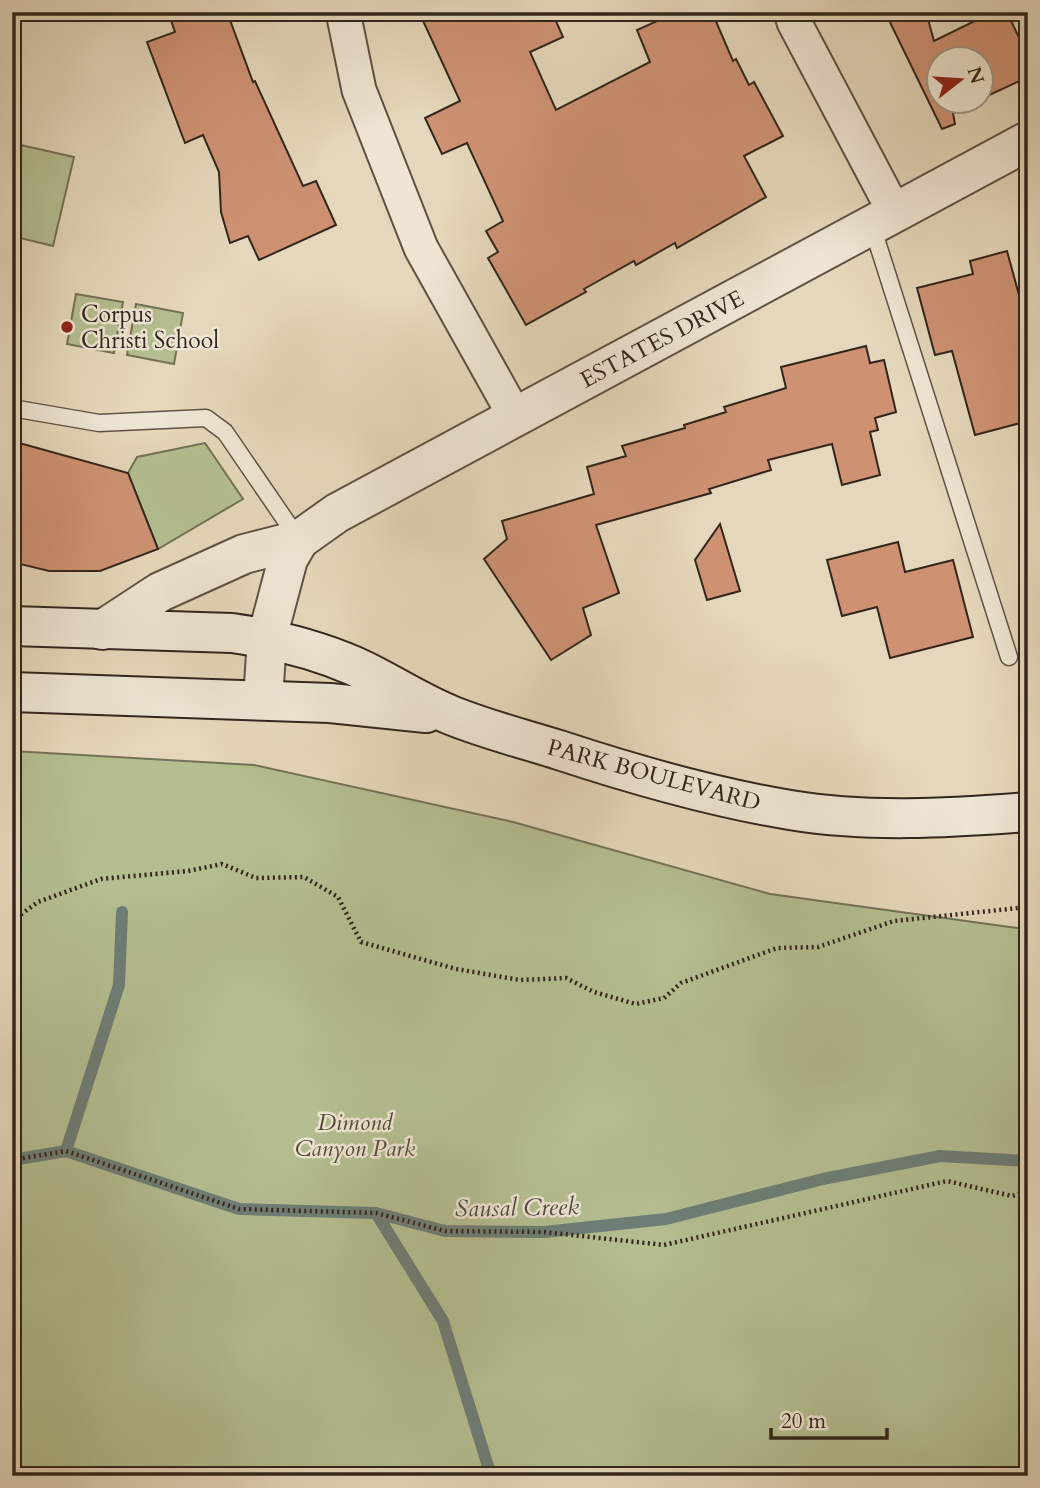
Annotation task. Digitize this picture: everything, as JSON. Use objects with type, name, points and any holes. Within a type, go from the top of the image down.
[{"type":"main road","name":"ESTATES DRIVE","points":[[102,630],[160,592],[244,554],[299,540],[337,513],[1028,141]]},
{"type":"main road","points":[[263,700],[267,638],[288,559],[299,540]]},
{"type":"main road","name":"PARK BOULEVARD","points":[[12,626],[232,633],[267,638],[314,650],[355,667],[452,716],[626,772],[710,795],[792,811],[879,818],[966,817],[1028,812]]},
{"type":"main road","name":"PARK BOULEVARD","points":[[12,692],[341,704],[452,716]]},
{"type":"street","points":[[343,12],[359,90],[421,248],[516,418]]},
{"type":"street","points":[[792,12],[794,22],[884,220]]},
{"type":"lane","points":[[884,220],[1009,657]]},
{"type":"lane","points":[[12,408],[99,423],[206,418],[225,432],[299,540]]},
{"type":"path","points":[[12,921],[38,902],[101,879],[187,871],[222,864],[257,878],[304,877],[338,897],[361,942],[456,969],[520,980],[566,978],[594,992],[636,1004],[664,998],[681,983],[778,948],[818,947],[894,921],[1028,907]]},
{"type":"path","points":[[12,1160],[66,1151],[239,1209],[376,1213],[445,1231],[544,1232],[664,1245],[947,1181],[1012,1196],[1028,1191]]},
{"type":"green space","points":[[12,143],[74,157],[53,246],[12,236]]},
{"type":"green space","points":[[76,294],[123,302],[114,353],[67,344]]},
{"type":"green space","points":[[136,304],[183,313],[174,364],[127,355]]},
{"type":"green space","points":[[205,443],[243,499],[158,549],[128,473],[137,457]]},
{"type":"green space","name":"Dimond Canyon Park","points":[[12,751],[254,765],[513,822],[770,894],[1017,928],[1028,926],[1028,1476],[12,1476]]},
{"type":"building","points":[[168,12],[227,12],[253,82],[255,81],[303,186],[316,181],[336,225],[259,260],[248,236],[230,243],[221,212],[219,172],[203,135],[185,143],[147,42],[175,32]]},
{"type":"building","points":[[419,12],[552,12],[563,37],[530,52],[556,110],[650,62],[637,30],[677,12],[712,12],[733,61],[736,59],[749,85],[754,82],[783,136],[744,156],[766,197],[677,248],[675,243],[636,265],[634,261],[584,289],[586,292],[526,325],[488,258],[498,252],[486,231],[503,221],[467,143],[442,154],[425,118],[460,101]]},
{"type":"building","points":[[885,12],[926,12],[934,41],[993,12],[1007,12],[1028,57],[1028,77],[995,92],[995,46],[925,46],[925,94]]},
{"type":"building","points":[[936,116],[954,116],[955,124],[942,129]]},
{"type":"building","points":[[1007,251],[1028,328],[1028,421],[975,435],[952,351],[935,355],[917,288],[973,274],[970,261]]},
{"type":"building","points":[[866,346],[870,363],[884,360],[896,412],[875,418],[878,430],[870,432],[880,475],[842,485],[832,444],[768,460],[771,470],[709,489],[711,493],[596,525],[619,593],[583,608],[591,635],[551,660],[484,559],[507,539],[502,521],[594,494],[587,467],[626,456],[622,446],[685,428],[684,425],[726,412],[724,407],[786,388],[781,367]]},
{"type":"building","points":[[12,441],[128,473],[158,549],[100,571],[49,571],[12,562]]},
{"type":"building","points":[[720,524],[740,591],[707,600],[695,560]]},
{"type":"building","points":[[898,542],[905,572],[953,560],[973,637],[890,658],[877,607],[842,616],[827,560]]},
{"type":"waterway","points":[[66,1151],[119,985],[122,912]]},
{"type":"waterway","name":"Sausal Creek","points":[[12,1160],[66,1151],[239,1209],[376,1213],[445,1231],[544,1232],[666,1219],[823,1179],[940,1156],[1028,1161]]},
{"type":"waterway","points":[[376,1213],[443,1321],[491,1476]]},
{"type":"place","name":"Corpus Christi School","points":[[67,327]]}]
